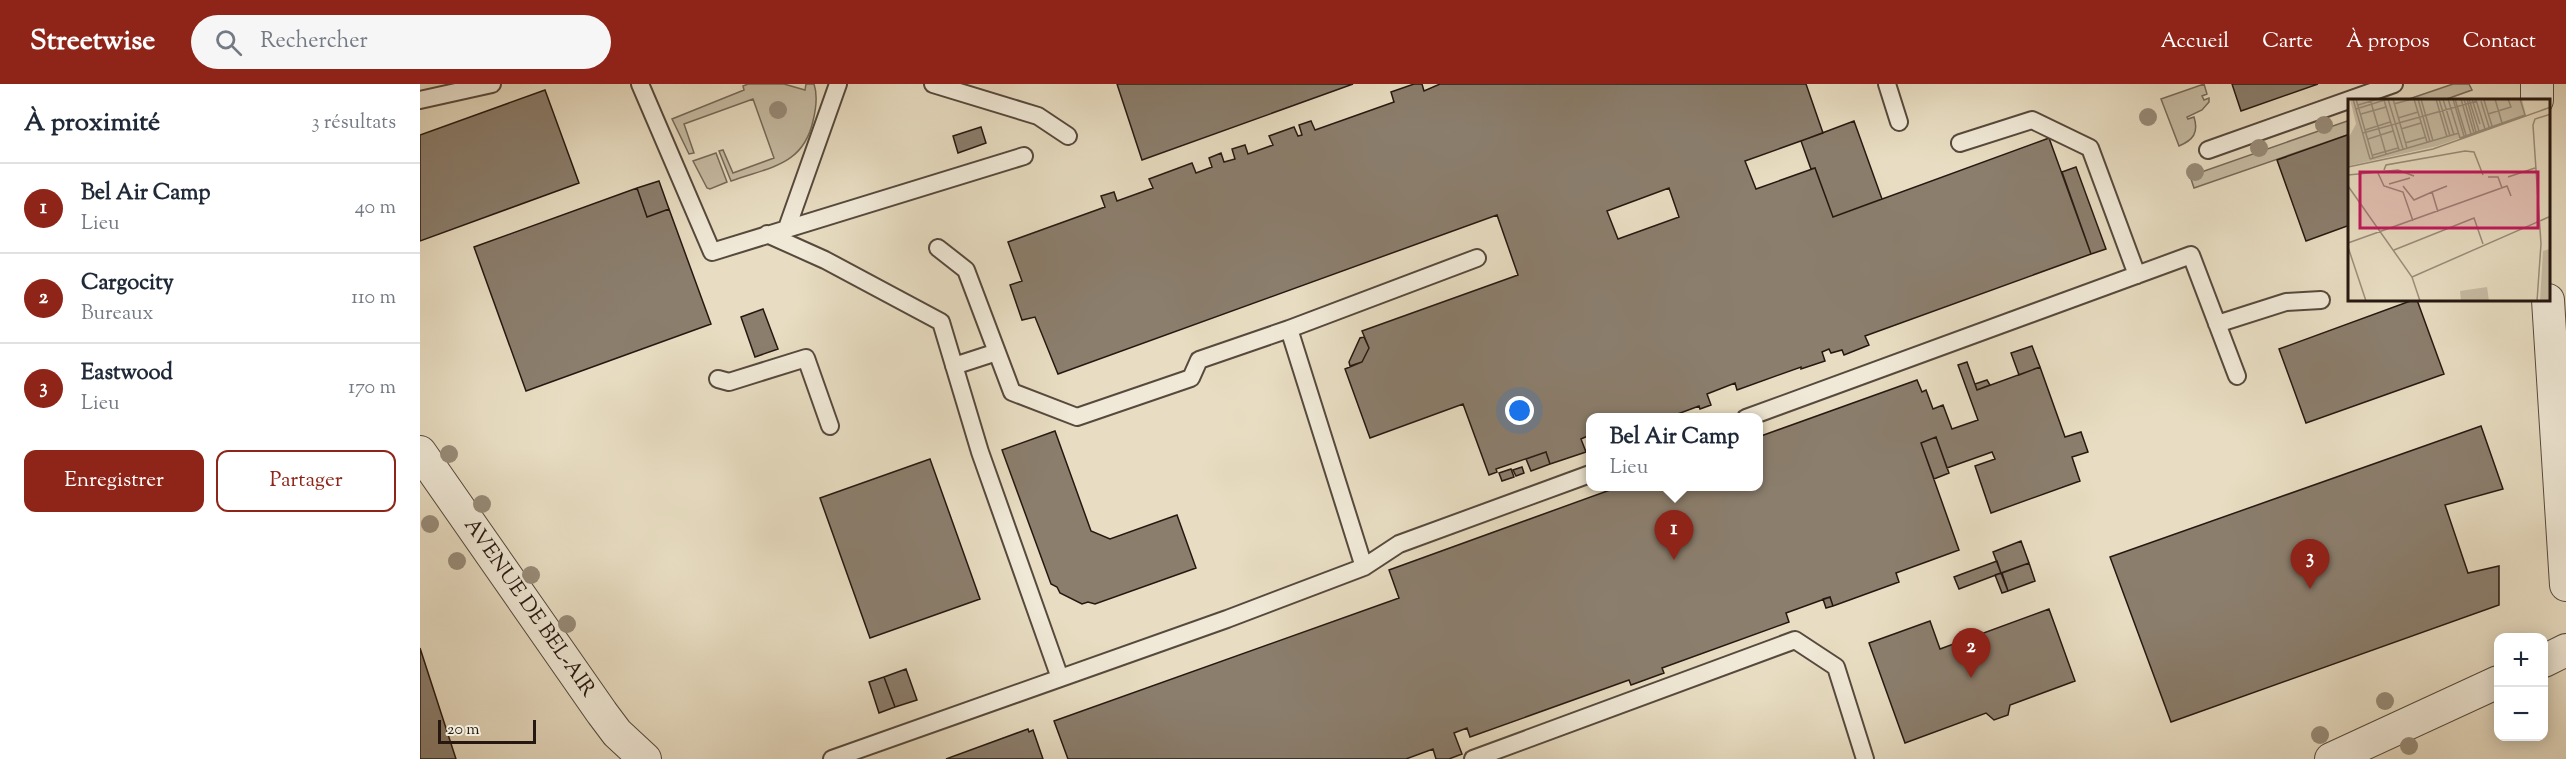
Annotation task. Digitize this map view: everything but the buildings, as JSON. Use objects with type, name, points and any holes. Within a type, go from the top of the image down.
[{"type":"street","points":[[2548,302],[2566,585]]},
{"type":"street","name":"AVENUE DE BEL-AIR","points":[[420,452],[602,713],[617,733],[645,759]]},
{"type":"street","points":[[2548,659],[2566,650]]},
{"type":"street","points":[[2331,759],[2494,684]]},
{"type":"lane","points":[[420,100],[492,84]]},
{"type":"lane","points":[[640,84],[712,252],[1024,156]]},
{"type":"lane","points":[[787,228],[838,84]]},
{"type":"lane","points":[[933,84],[961,95],[1038,116],[1068,136]]},
{"type":"lane","points":[[1887,84],[1899,122]]},
{"type":"lane","points":[[2352,99],[2394,84]]},
{"type":"lane","points":[[2208,150],[2348,100]]},
{"type":"lane","points":[[1960,143],[2032,120],[2090,148],[2137,275]]},
{"type":"lane","points":[[767,234],[825,260],[941,322],[980,452],[1060,678]]},
{"type":"lane","points":[[938,248],[966,270],[1012,393],[1077,417],[1191,378],[1199,360],[1477,258]]},
{"type":"lane","points":[[1757,413],[2191,255],[2237,376]]},
{"type":"lane","points":[[2217,324],[2286,302],[2321,300]]},
{"type":"lane","points":[[1288,329],[1364,567]]},
{"type":"lane","points":[[954,366],[997,352]]},
{"type":"lane","points":[[718,380],[729,382],[806,358],[830,426]]},
{"type":"lane","points":[[832,759],[1364,567],[1399,544],[1586,475]]},
{"type":"lane","points":[[1473,759],[1795,640],[1836,667],[1865,759]]},
{"type":"shaded area","points":[[784,84],[805,90],[806,84],[814,84],[815,112],[808,136],[793,156],[771,168],[731,181],[719,151],[723,150],[733,173],[774,158],[753,99],[684,124],[694,153],[689,154],[672,119],[744,90],[743,86]]},
{"type":"shaded area","points":[[2204,84],[2207,94],[2202,96],[2204,100],[2209,98],[2209,102],[2202,110],[2187,117],[2188,119],[2194,117],[2195,132],[2188,141],[2179,146],[2161,99]]},
{"type":"shaded area","points":[[2453,84],[2469,84],[2472,90],[2447,99],[2409,99]]},
{"type":"shaded area","points":[[2348,121],[2348,135],[2194,188],[2190,176]]},
{"type":"shaded area","points":[[716,153],[727,182],[710,189],[707,188],[693,161]]},
{"type":"place","name":"Bel Air Camp","points":[[1674,560]]},
{"type":"place","name":"Eastwood","points":[[2310,589]]},
{"type":"place","name":"Cargocity","points":[[1971,678]]}]
